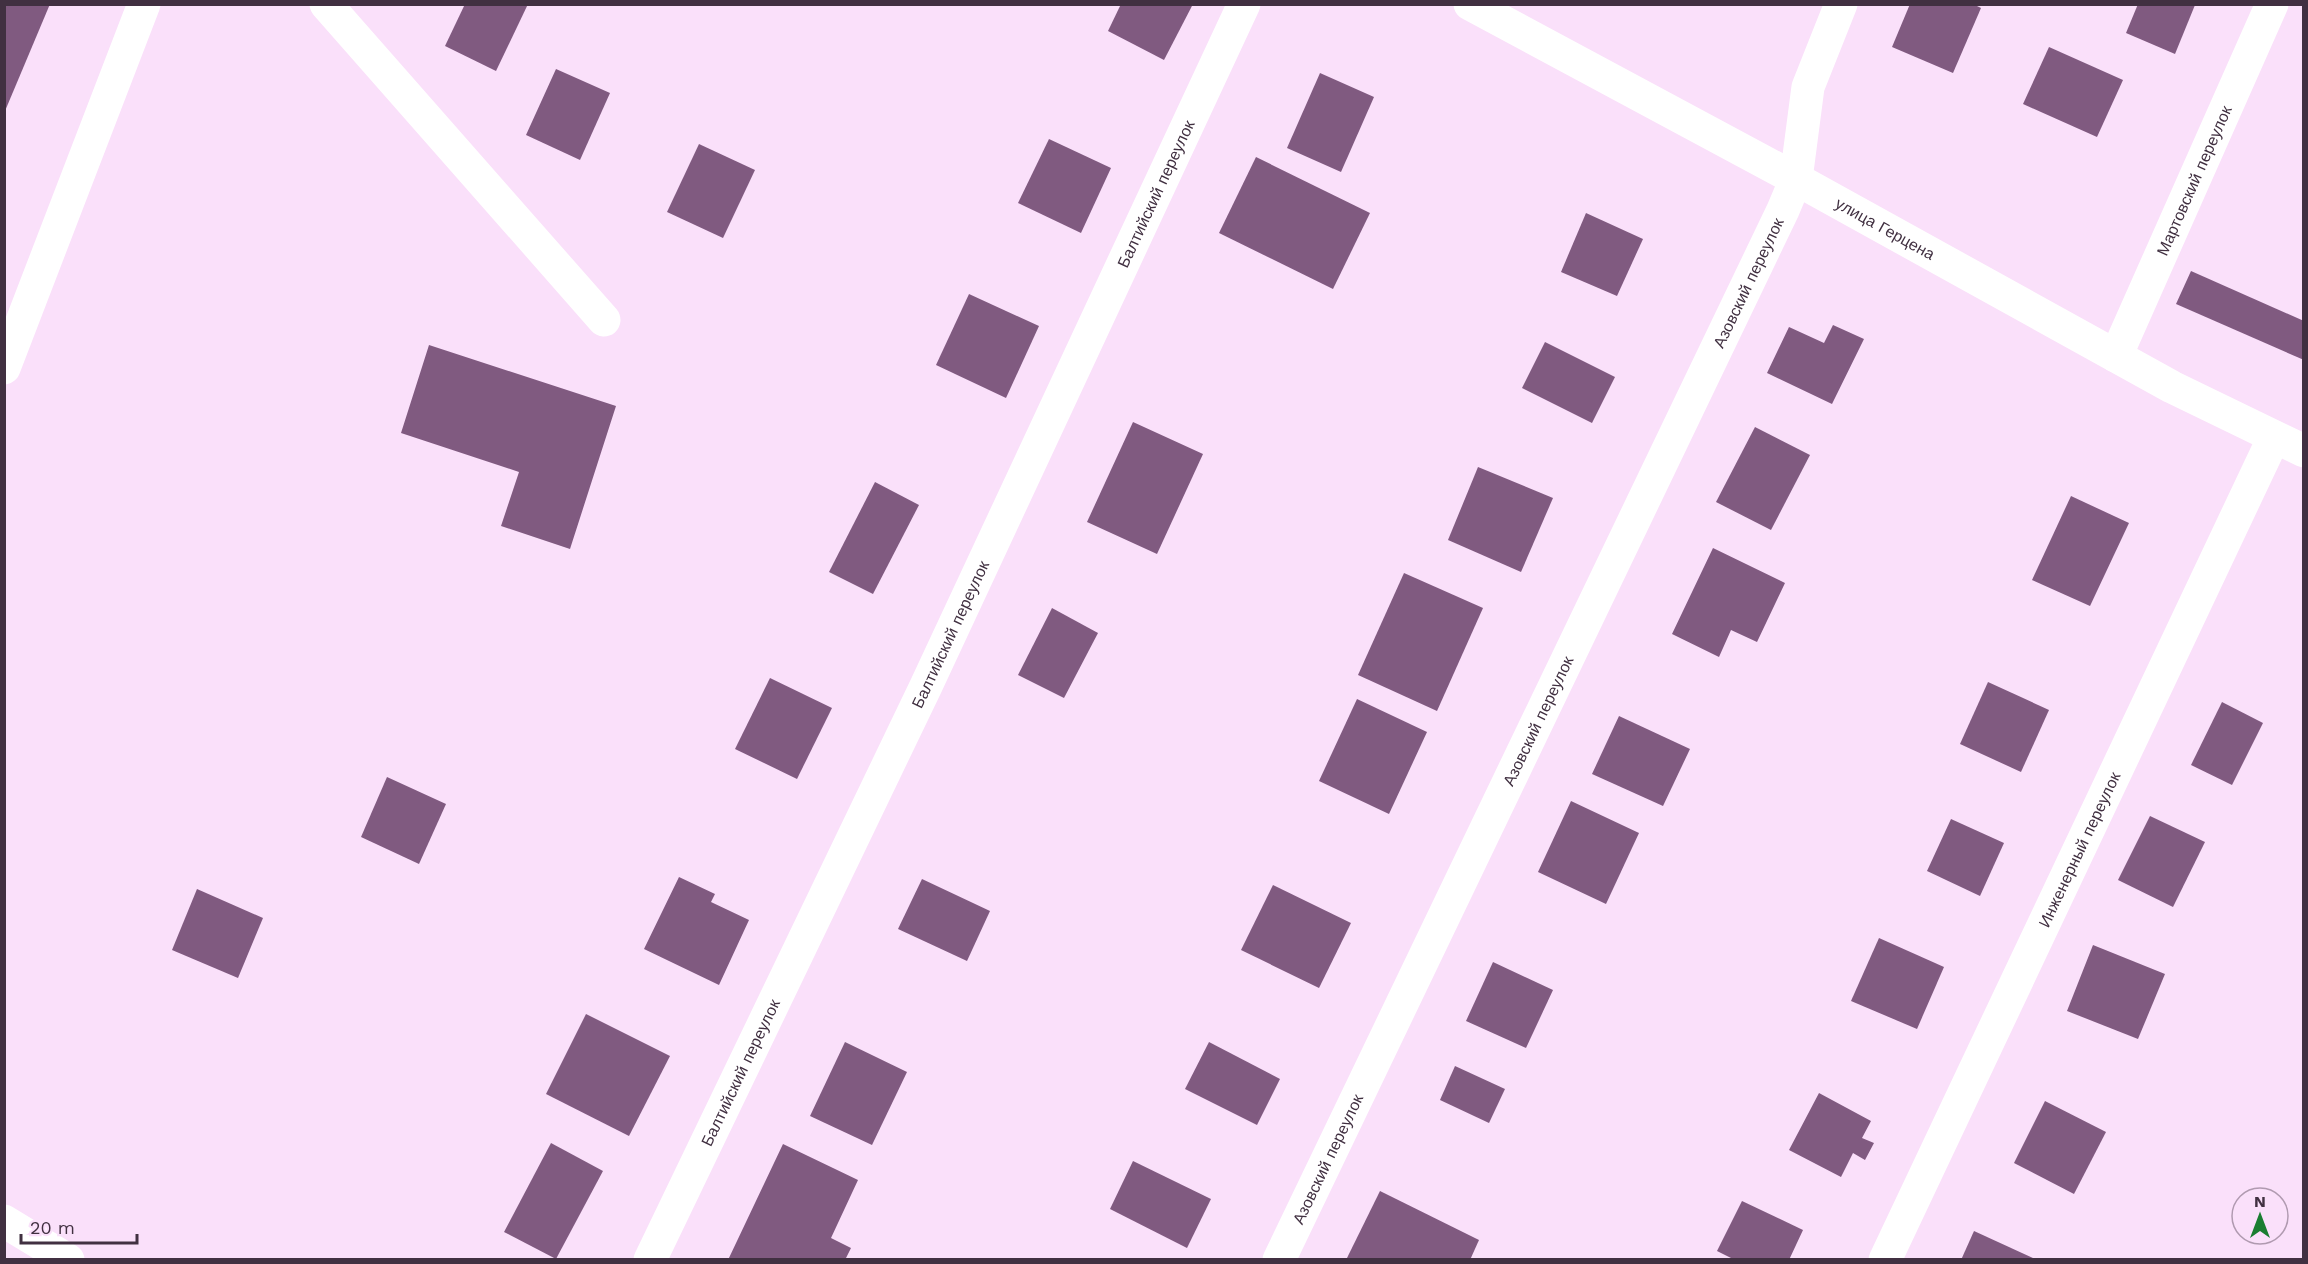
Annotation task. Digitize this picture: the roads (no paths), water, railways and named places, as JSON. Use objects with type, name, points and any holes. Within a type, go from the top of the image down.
[{"type":"street","points":[[4,368],[144,4]]},
{"type":"street","points":[[326,4],[604,320]]},
{"type":"street","name":"Балтийский переулок","points":[[650,1260],[926,686],[1244,4]]},
{"type":"street","name":"улица Герцена","points":[[1470,4],[1796,179],[2172,387],[2304,451]]},
{"type":"street","name":"Азовский переулок","points":[[1279,1260],[1796,179],[1808,87],[1841,4]]},
{"type":"street","name":"Мартовский переулок","points":[[2116,356],[2272,4]]},
{"type":"street","name":"Инженерный переулок","points":[[1884,1260],[2274,437]]},
{"type":"street","points":[[4,1221],[68,1260]]}]
